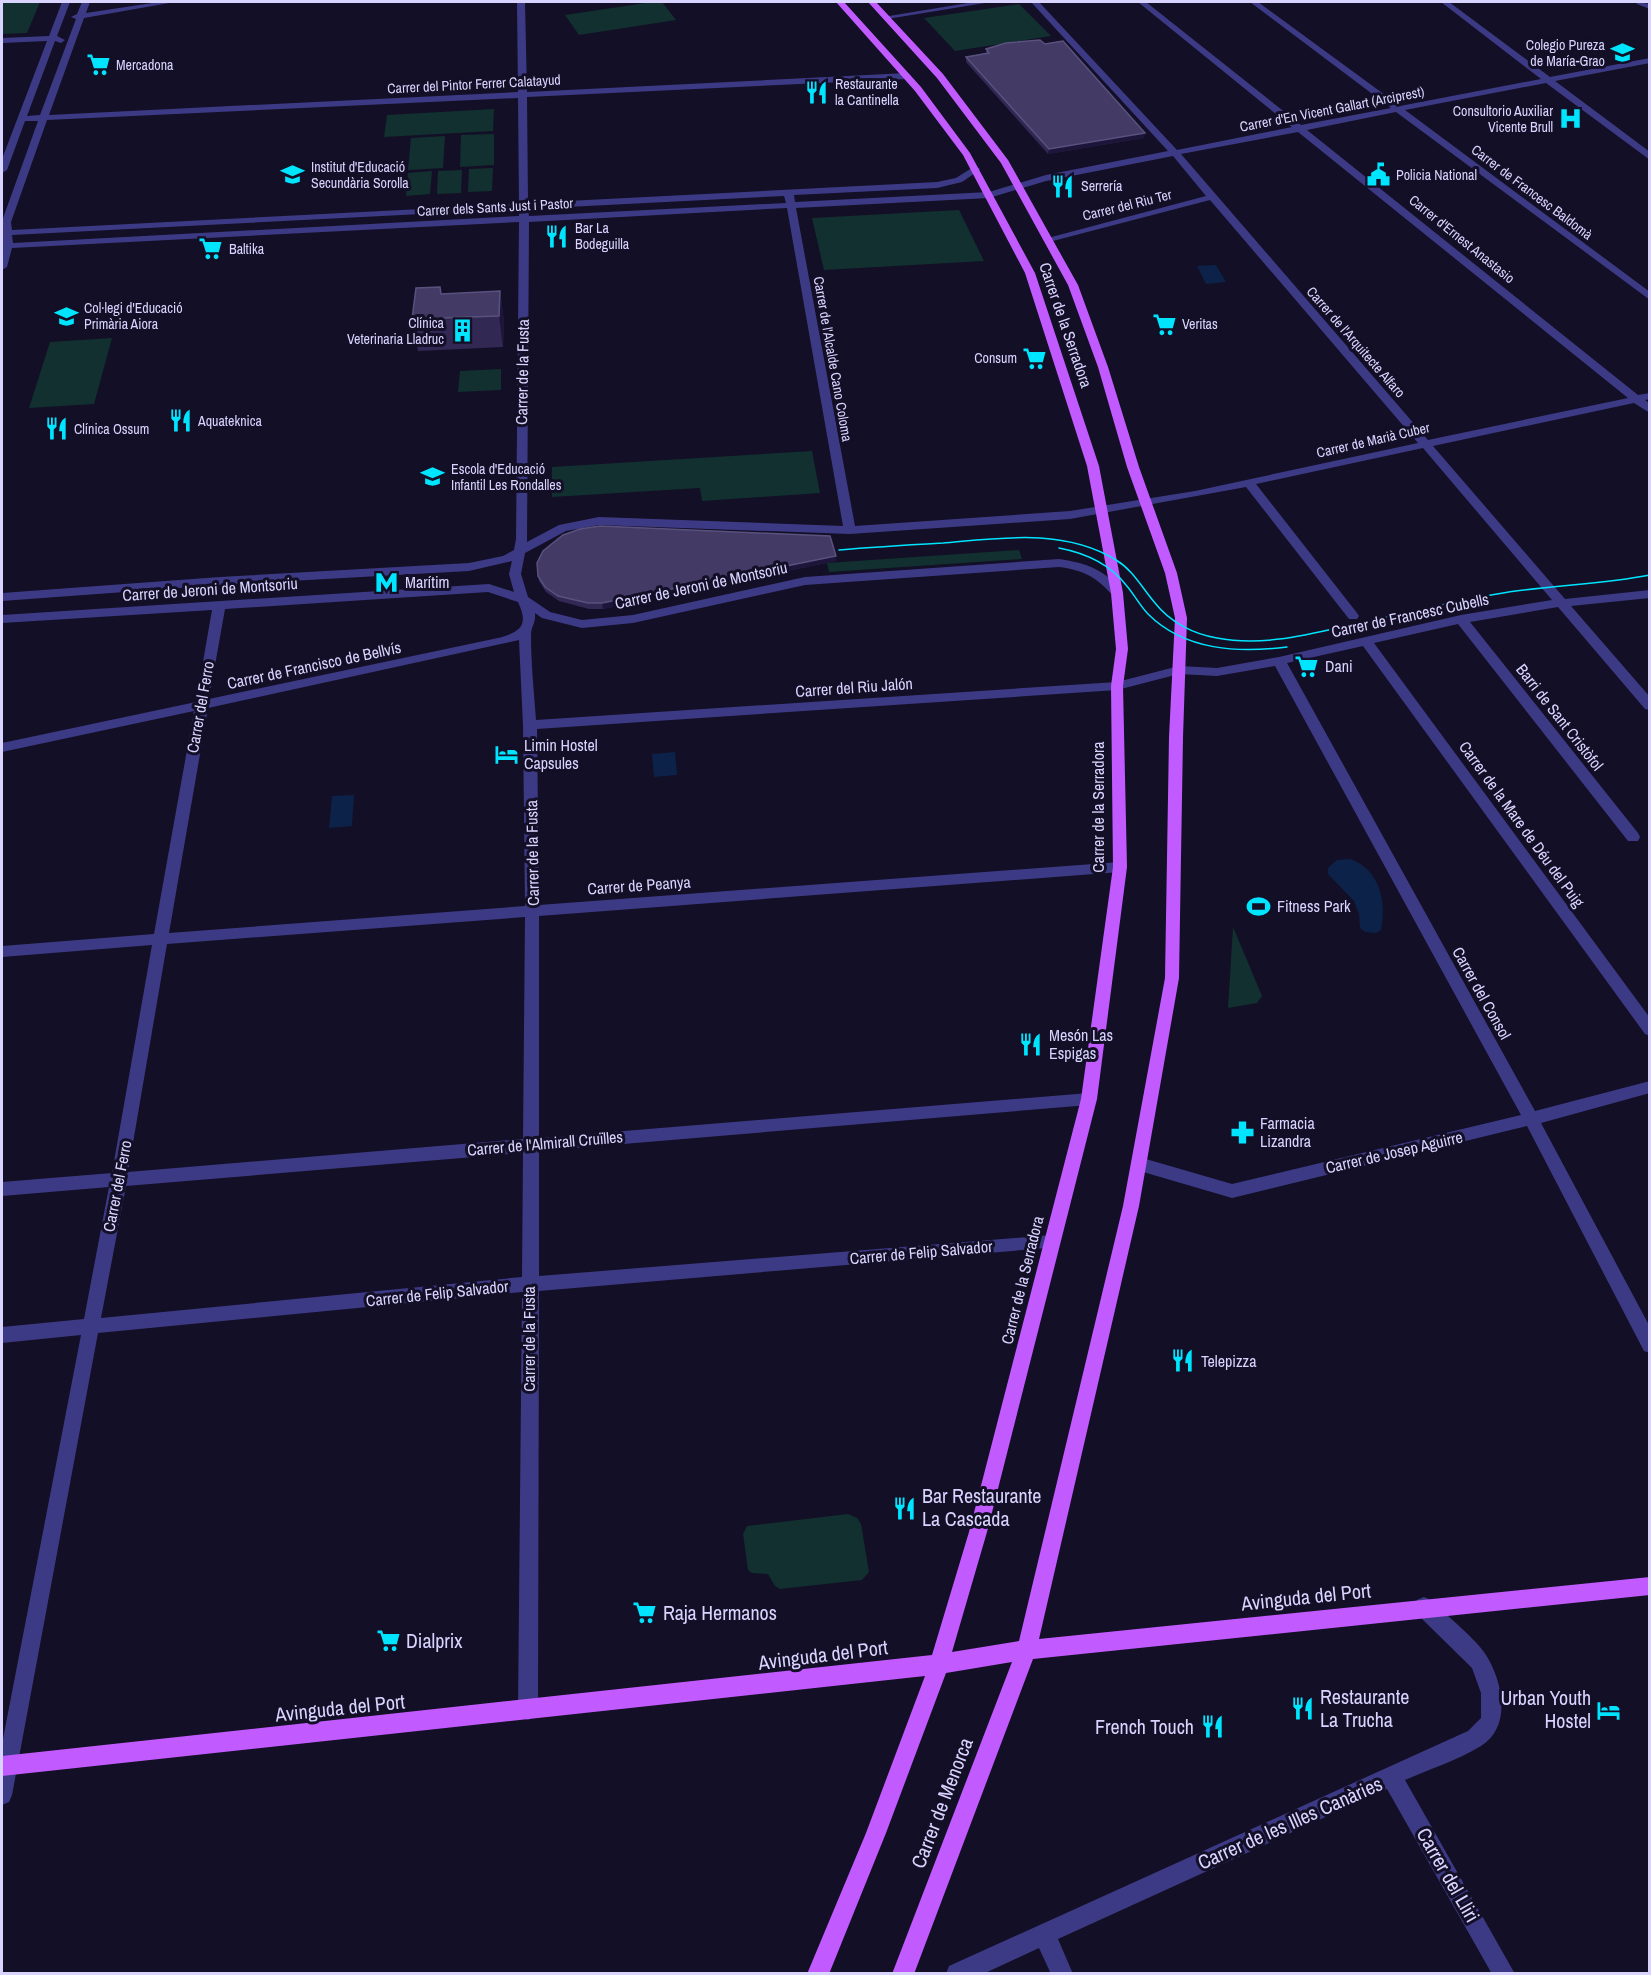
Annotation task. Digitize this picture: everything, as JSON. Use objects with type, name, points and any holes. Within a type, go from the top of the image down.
[{"type":"main road","name":"Carrer de la Serradora","points":[[840,2],[907,76],[975,169],[1030,273],[1093,466],[1118,593],[1122,649],[1118,686],[1120,867],[1089,1099],[978,1532],[939,1664]]},
{"type":"main road","name":"Carrer de la Serradora","points":[[872,2],[953,92],[1005,162],[1049,239],[1072,285],[1103,367],[1133,467],[1171,573],[1181,618],[1172,978],[1139,1164],[1027,1650]]},
{"type":"main road","name":"Avinguda del Port","points":[[4,1766],[939,1664],[1027,1650],[1424,1607],[1650,1586]]},
{"type":"main road","name":"Carrer de Menorca","points":[[903,1974],[1027,1650]]},
{"type":"main road","points":[[818,1974],[876,1833],[939,1664]]},
{"type":"street","points":[[2,170],[6,148],[21,119],[66,2]]},
{"type":"street","points":[[2,267],[6,222],[86,2]]},
{"type":"street","points":[[58,23],[82,15],[171,2]]},
{"type":"street","name":"Carrer de la Fusta","points":[[521,2],[520,552],[516,574],[517,586],[529,612],[530,623],[525,631],[530,725],[532,911],[528,1710]]},
{"type":"street","points":[[887,17],[987,2]]},
{"type":"street","name":"Carrer de l'Arquitecte Alfaro","points":[[1035,2],[1175,153],[1650,706]]},
{"type":"street","name":"Carrer d'Ernest Anastasio","points":[[1142,2],[1650,410]]},
{"type":"street","name":"Carrer de Francesc Baldomà","points":[[1254,2],[1650,297]]},
{"type":"street","points":[[1445,2],[1650,157]]},
{"type":"street","points":[[1640,2],[1650,7]]},
{"type":"street","points":[[2,40],[53,38],[62,40],[69,46]]},
{"type":"street","name":"Carrer d'En Vicent Gallart (Arciprest)","points":[[989,195],[1010,191],[1046,178],[1650,60]]},
{"type":"street","name":"Carrer del Pintor Ferrer Calatayud","points":[[21,119],[907,76]]},
{"type":"street","points":[[6,148],[33,147]]},
{"type":"street","name":"Carrer dels Sants Just i Pastor","points":[[4,233],[948,183],[959,180],[975,169]]},
{"type":"street","name":"Carrer de l'Alcalde Cano Coloma","points":[[788,192],[850,530]]},
{"type":"street","name":"Carrer dels Sants Just i Pastor","points":[[5,246],[989,195]]},
{"type":"street","name":"Carrer del Riu Ter","points":[[1049,239],[1212,197]]},
{"type":"street","name":"Carrer de Marià Cuber","points":[[1102,511],[1250,483],[1650,396]]},
{"type":"street","points":[[1250,483],[1353,616]]},
{"type":"street","name":"Carrer de Jeroni de Montsoriu","points":[[2,597],[220,581],[469,567],[507,559],[556,531],[599,521],[850,530],[1102,511]]},
{"type":"street","name":"Carrer de Jeroni de Montsoriu","points":[[2,619],[489,588],[523,599],[546,615],[582,624],[633,619],[805,581],[1059,563],[1084,566],[1099,573],[1118,593]]},
{"type":"street","name":"Carrer de Francesc Cubells","points":[[1179,670],[1217,672],[1279,661],[1461,619],[1560,603],[1650,594]]},
{"type":"street","name":"Carrer del Ferro","points":[[2,1796],[4,1766],[120,1179],[219,605]]},
{"type":"street","name":"Barri de Sant Cristòfol","points":[[1461,619],[1633,837]]},
{"type":"street","name":"Carrer de Francisco de Bellvís","points":[[2,747],[499,642],[525,631]]},
{"type":"street","name":"Carrer de la Mare de Déu del Puig","points":[[1365,640],[1650,1030]]},
{"type":"street","name":"Carrer del Consol","points":[[1279,661],[1531,1119],[1650,1345]]},
{"type":"street","name":"Carrer del Riu Jalón","points":[[530,725],[1118,686],[1179,670]]},
{"type":"street","name":"Carrer de Peanya","points":[[2,951],[1120,867]]},
{"type":"street","name":"Carrer de Josep Aguirre","points":[[1139,1164],[1232,1191],[1531,1119],[1650,1087]]},
{"type":"street","name":"Carrer de l'Almirall Cruïlles","points":[[2,1189],[1089,1099]]},
{"type":"street","name":"Carrer de Felip Salvador","points":[[2,1335],[530,1284],[1052,1242]]},
{"type":"street","name":"Carrer de les Illes Canàries","points":[[957,1974],[1475,1738],[1491,1722],[1491,1693],[1479,1661],[1424,1607]]},
{"type":"street","name":"Carrer del Lliri","points":[[1392,1777],[1497,1972]]},
{"type":"street","points":[[1044,1934],[1062,1974]]},
{"type":"green space","points":[[2,2],[40,2],[27,33],[2,34]]},
{"type":"green space","points":[[662,2],[676,20],[579,35],[565,15]]},
{"type":"green space","points":[[1019,4],[1051,36],[955,51],[924,18]]},
{"type":"green space","points":[[494,109],[493,131],[384,137],[387,115]]},
{"type":"green space","points":[[494,134],[494,165],[460,167],[461,135]]},
{"type":"green space","points":[[445,136],[443,168],[408,170],[411,138]]},
{"type":"green space","points":[[493,168],[492,191],[468,192],[469,169]]},
{"type":"green space","points":[[462,170],[461,193],[437,194],[438,171]]},
{"type":"green space","points":[[432,171],[430,194],[406,196],[408,173]]},
{"type":"green space","points":[[959,210],[984,261],[824,270],[812,218]]},
{"type":"green space","points":[[112,338],[94,404],[29,408],[50,342]]},
{"type":"green space","points":[[501,369],[501,390],[458,392],[460,371]]},
{"type":"green space","points":[[812,451],[820,493],[702,501],[700,488],[552,497],[552,467]]},
{"type":"green space","points":[[1019,550],[1022,559],[829,572],[827,563]]},
{"type":"green space","points":[[1233,927],[1262,996],[1257,1003],[1228,1008]]},
{"type":"green space","points":[[848,1514],[857,1518],[861,1524],[869,1572],[862,1580],[780,1589],[775,1586],[768,1574],[752,1573],[748,1570],[743,1534],[747,1526]]},
{"type":"water","points":[[1216,265],[1226,282],[1206,284],[1197,266]]},
{"type":"water","points":[[675,752],[677,775],[654,777],[652,754]]},
{"type":"water","points":[[354,795],[352,826],[329,828],[332,796]]},
{"type":"water","points":[[1350,859],[1368,871],[1379,888],[1383,920],[1381,930],[1376,933],[1365,932],[1360,928],[1359,914],[1354,901],[1328,874],[1328,868],[1337,860]]},
{"type":"building","points":[[1040,40],[1045,44],[1063,41],[1145,133],[1049,149],[966,57],[989,53],[986,49],[1006,43]]},
{"type":"building","points":[[440,287],[441,294],[500,291],[499,316],[412,319],[416,288]]},
{"type":"building","points":[[600,526],[830,536],[836,556],[602,603],[588,603],[558,596],[545,587],[538,576],[537,563],[543,551],[563,535],[580,529]]},
{"type":"tram line","points":[[839,550],[1009,538],[1053,539],[1075,543],[1096,550],[1122,564],[1161,610],[1183,626],[1208,636],[1252,641],[1304,635],[1497,594],[1650,575]]},
{"type":"tram line","points":[[1059,548],[1087,556],[1104,565],[1119,577],[1148,614],[1179,636],[1213,647],[1232,649],[1287,647]]},
{"type":"place","name":"Colegio Pureza de María-Grao","points":[[1623,53]]},
{"type":"place","name":"Mercadona","points":[[98,65]]},
{"type":"place","name":"Restaurante la Cantinella","points":[[817,92]]},
{"type":"place","name":"Consultorio Auxiliar Vicente Brull","points":[[1571,119]]},
{"type":"place","name":"Institut d'Educació Secundària Sorolla","points":[[293,175]]},
{"type":"place","name":"Policia National","points":[[1378,175]]},
{"type":"place","name":"Serrería","points":[[1063,186]]},
{"type":"place","name":"Bar La Bodeguilla","points":[[557,236]]},
{"type":"place","name":"Baltika","points":[[211,249]]},
{"type":"place","name":"Col·legi d'Educació Primària Aiora","points":[[66,316]]},
{"type":"place","name":"Veritas","points":[[1164,324]]},
{"type":"place","name":"Clínica Veterinaria Lladruc","points":[[462,331]]},
{"type":"place","name":"Consum","points":[[1035,358]]},
{"type":"place","name":"Aquateknica","points":[[180,421]]},
{"type":"place","name":"Clínica Ossum","points":[[56,429]]},
{"type":"place","name":"Escola d'Educació Infantil Les Rondalles","points":[[433,477]]},
{"type":"place","name":"Marítim","points":[[387,582]]},
{"type":"place","name":"Dani","points":[[1307,666]]},
{"type":"place","name":"Limin Hostel Capsules","points":[[506,754]]},
{"type":"place","name":"Fitness Park","points":[[1259,906]]},
{"type":"place","name":"Mesón Las Espigas","points":[[1031,1044]]},
{"type":"place","name":"Farmacia Lizandra","points":[[1242,1132]]},
{"type":"place","name":"Telepizza","points":[[1183,1361]]},
{"type":"place","name":"Bar Restaurante La Cascada","points":[[904,1508]]},
{"type":"place","name":"Raja Hermanos","points":[[645,1613]]},
{"type":"place","name":"Dialprix","points":[[388,1641]]},
{"type":"place","name":"Restaurante La Trucha","points":[[1302,1709]]},
{"type":"place","name":"Urban Youth Hostel","points":[[1609,1710]]},
{"type":"place","name":"French Touch","points":[[1212,1727]]}]
